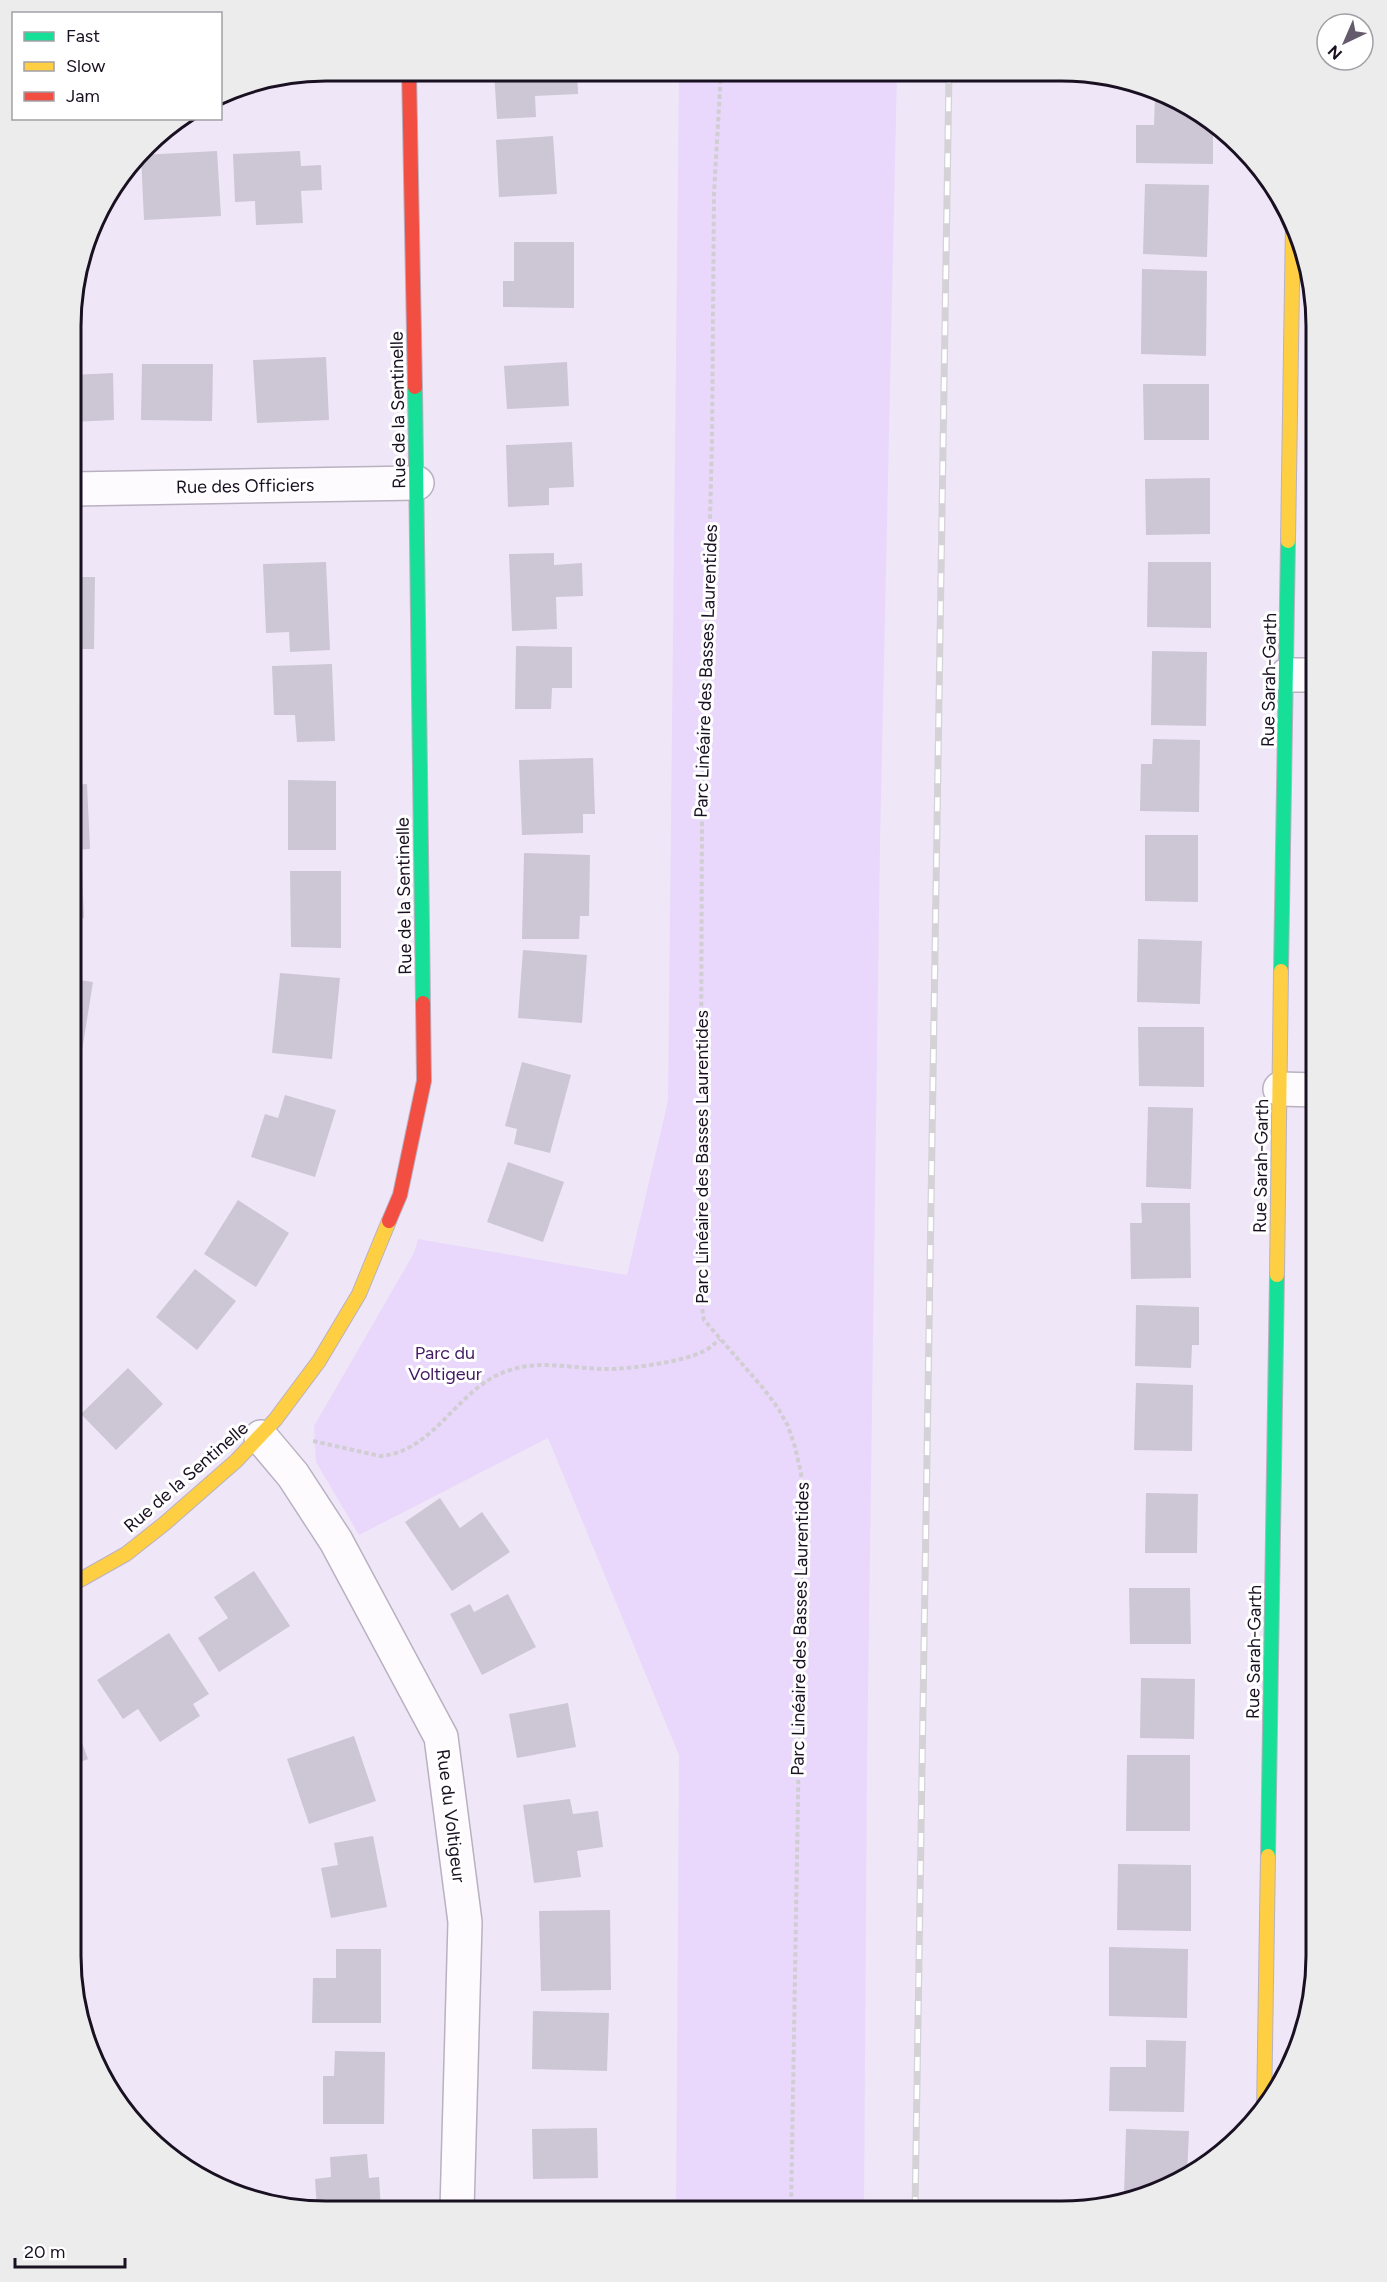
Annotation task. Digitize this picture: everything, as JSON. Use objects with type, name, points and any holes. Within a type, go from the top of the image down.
[{"type":"street","name":"Rue de la Sentinelle","points":[[81,1579],[126,1554],[164,1524],[210,1486],[261,1437],[319,1360],[359,1294],[400,1195],[424,1081],[417,483],[409,81]]},
{"type":"street","name":"Rue Sarah-Garth","points":[[1264,2093],[1280,1089],[1302,675],[1294,249]]},
{"type":"street","name":"Rue des Officiers","points":[[81,489],[417,483]]},
{"type":"street","points":[[1280,1089],[1306,1090]]},
{"type":"street","name":"Rue du Voltigeur","points":[[261,1437],[293,1474],[336,1541],[441,1737],[465,1922],[457,2201]]},
{"type":"path","name":"Parc Linéaire des Basses Laurentides","points":[[720,81],[714,193],[712,443],[702,822],[702,1111],[699,1238],[704,1320],[778,1408],[795,1447],[801,1473],[791,2201]]},
{"type":"path","points":[[310,1440],[366,1454],[392,1455],[405,1451],[418,1443],[477,1388],[505,1372],[536,1364],[607,1369],[641,1366],[691,1357],[720,1339]]},
{"type":"green space","name":"Parc du Voltigeur","points":[[679,81],[897,81],[880,843],[867,1766],[864,2201],[676,2201],[679,1755],[548,1438],[359,1535],[316,1462],[314,1426],[414,1253],[418,1239],[627,1275],[668,1101]]},
{"type":"building","points":[[495,81],[577,81],[578,94],[535,96],[536,117],[497,119]]},
{"type":"building","points":[[1155,100],[1197,122],[1213,134],[1213,164],[1136,163],[1136,125],[1154,125]]},
{"type":"building","points":[[553,136],[557,194],[499,197],[496,140]]},
{"type":"building","points":[[217,151],[221,216],[144,220],[141,165],[152,154]]},
{"type":"building","points":[[300,151],[301,166],[321,165],[322,190],[301,191],[303,223],[256,225],[255,201],[235,202],[233,154]]},
{"type":"building","points":[[1145,184],[1209,185],[1207,257],[1143,254]]},
{"type":"building","points":[[514,242],[574,242],[574,308],[503,307],[503,281],[514,281]]},
{"type":"building","points":[[1142,269],[1207,271],[1206,356],[1141,354]]},
{"type":"building","points":[[326,357],[329,420],[257,423],[253,360]]},
{"type":"building","points":[[567,362],[569,406],[507,409],[504,366]]},
{"type":"building","points":[[142,364],[213,364],[212,421],[141,420]]},
{"type":"building","points":[[113,373],[114,420],[81,422],[81,375]]},
{"type":"building","points":[[1143,384],[1209,384],[1209,440],[1144,440]]},
{"type":"building","points":[[572,442],[574,487],[549,488],[549,505],[508,507],[506,445]]},
{"type":"building","points":[[1210,478],[1210,534],[1146,535],[1145,479]]},
{"type":"building","points":[[554,553],[554,565],[582,563],[583,596],[556,597],[557,629],[512,631],[509,554]]},
{"type":"building","points":[[326,562],[330,650],[290,652],[289,632],[266,633],[263,564]]},
{"type":"building","points":[[1148,562],[1211,562],[1211,628],[1147,627]]},
{"type":"building","points":[[81,577],[95,577],[94,649],[81,649]]},
{"type":"building","points":[[516,646],[572,647],[572,688],[552,688],[551,709],[515,709]]},
{"type":"building","points":[[1152,651],[1207,652],[1206,726],[1151,725]]},
{"type":"building","points":[[332,664],[335,741],[297,742],[295,715],[274,715],[272,666]]},
{"type":"building","points":[[1153,739],[1200,740],[1199,812],[1140,811],[1141,764],[1152,764]]},
{"type":"building","points":[[593,758],[595,814],[583,814],[583,833],[522,835],[519,760]]},
{"type":"building","points":[[288,780],[336,781],[336,850],[288,850]]},
{"type":"building","points":[[81,784],[87,784],[90,849],[81,850]]},
{"type":"building","points":[[1145,835],[1198,835],[1198,902],[1145,901]]},
{"type":"building","points":[[524,853],[590,855],[589,916],[580,916],[579,939],[522,939]]},
{"type":"building","points":[[290,871],[341,871],[341,948],[291,947]]},
{"type":"building","points":[[81,872],[84,918],[81,918]]},
{"type":"building","points":[[1138,939],[1202,941],[1200,1004],[1137,1002]]},
{"type":"building","points":[[523,950],[587,955],[582,1023],[518,1018]]},
{"type":"building","points":[[280,973],[340,978],[332,1059],[272,1053]]},
{"type":"building","points":[[81,980],[93,982],[81,1057]]},
{"type":"building","points":[[1138,1027],[1204,1027],[1204,1087],[1139,1086]]},
{"type":"building","points":[[522,1062],[571,1075],[550,1153],[514,1144],[517,1129],[505,1126]]},
{"type":"building","points":[[285,1095],[336,1110],[315,1177],[251,1157],[265,1114],[278,1118]]},
{"type":"building","points":[[1148,1107],[1193,1108],[1191,1189],[1146,1187]]},
{"type":"building","points":[[508,1162],[564,1182],[543,1242],[487,1222]]},
{"type":"building","points":[[238,1200],[289,1233],[256,1287],[204,1254]]},
{"type":"building","points":[[1141,1203],[1190,1203],[1191,1278],[1131,1279],[1130,1223],[1142,1223]]},
{"type":"building","points":[[195,1269],[236,1301],[197,1350],[156,1317]]},
{"type":"building","points":[[1136,1305],[1199,1307],[1199,1345],[1192,1345],[1191,1368],[1135,1366]]},
{"type":"building","points":[[128,1368],[163,1404],[116,1450],[81,1414]]},
{"type":"building","points":[[1136,1383],[1193,1385],[1192,1451],[1134,1450]]},
{"type":"building","points":[[1146,1493],[1198,1494],[1197,1553],[1145,1553]]},
{"type":"building","points":[[440,1498],[460,1528],[482,1512],[510,1552],[452,1591],[405,1522]]},
{"type":"building","points":[[254,1571],[290,1626],[219,1672],[198,1638],[228,1618],[214,1597]]},
{"type":"building","points":[[1129,1588],[1190,1588],[1191,1644],[1130,1644]]},
{"type":"building","points":[[508,1594],[536,1647],[482,1675],[450,1614],[470,1604],[474,1612]]},
{"type":"building","points":[[169,1633],[209,1694],[193,1704],[200,1716],[160,1742],[138,1709],[123,1719],[97,1680]]},
{"type":"building","points":[[1141,1678],[1195,1679],[1194,1739],[1140,1738]]},
{"type":"building","points":[[568,1703],[576,1747],[517,1758],[509,1714]]},
{"type":"building","points":[[354,1736],[376,1801],[309,1824],[287,1759]]},
{"type":"building","points":[[81,1740],[88,1759],[81,1762]]},
{"type":"building","points":[[1127,1755],[1190,1755],[1190,1831],[1126,1831]]},
{"type":"building","points":[[570,1799],[573,1814],[598,1811],[603,1847],[577,1851],[581,1877],[534,1883],[523,1805]]},
{"type":"building","points":[[373,1836],[387,1907],[331,1918],[321,1868],[338,1865],[334,1843]]},
{"type":"building","points":[[1118,1864],[1191,1865],[1191,1931],[1117,1930]]},
{"type":"building","points":[[610,1910],[611,1990],[541,1991],[539,1911]]},
{"type":"building","points":[[1109,1947],[1188,1949],[1187,2018],[1109,2016]]},
{"type":"building","points":[[336,1949],[381,1949],[381,2023],[312,2023],[313,1978],[336,1978]]},
{"type":"building","points":[[533,2011],[609,2013],[607,2071],[532,2069]]},
{"type":"building","points":[[1146,2040],[1186,2041],[1184,2112],[1109,2111],[1110,2067],[1146,2067]]},
{"type":"building","points":[[335,2051],[385,2052],[384,2124],[323,2124],[323,2076],[334,2076]]},
{"type":"building","points":[[597,2128],[598,2178],[533,2179],[532,2129]]},
{"type":"building","points":[[1126,2129],[1189,2131],[1187,2165],[1169,2176],[1124,2193]]},
{"type":"building","points":[[367,2154],[369,2178],[379,2177],[380,2201],[316,2200],[315,2179],[331,2177],[330,2157]]},
{"type":"railway","points":[[915,2201],[949,81]]},
{"type":"traffic: fast","points":[[415,387],[423,1003]]},
{"type":"traffic: fast","points":[[1281,971],[1288,541]]},
{"type":"traffic: fast","points":[[1268,1856],[1277,1275]]},
{"type":"traffic: slow","points":[[1288,541],[1293,246]]},
{"type":"traffic: slow","points":[[1277,1275],[1281,971]]},
{"type":"traffic: slow","points":[[81,1579],[126,1554],[164,1524],[236,1461],[275,1420],[319,1361],[359,1294],[389,1221]]},
{"type":"traffic: slow","points":[[1264,2093],[1268,1856]]},
{"type":"traffic: jam","points":[[409,81],[415,387]]},
{"type":"traffic: jam","points":[[389,1221],[400,1195],[424,1081],[423,1003]]}]
